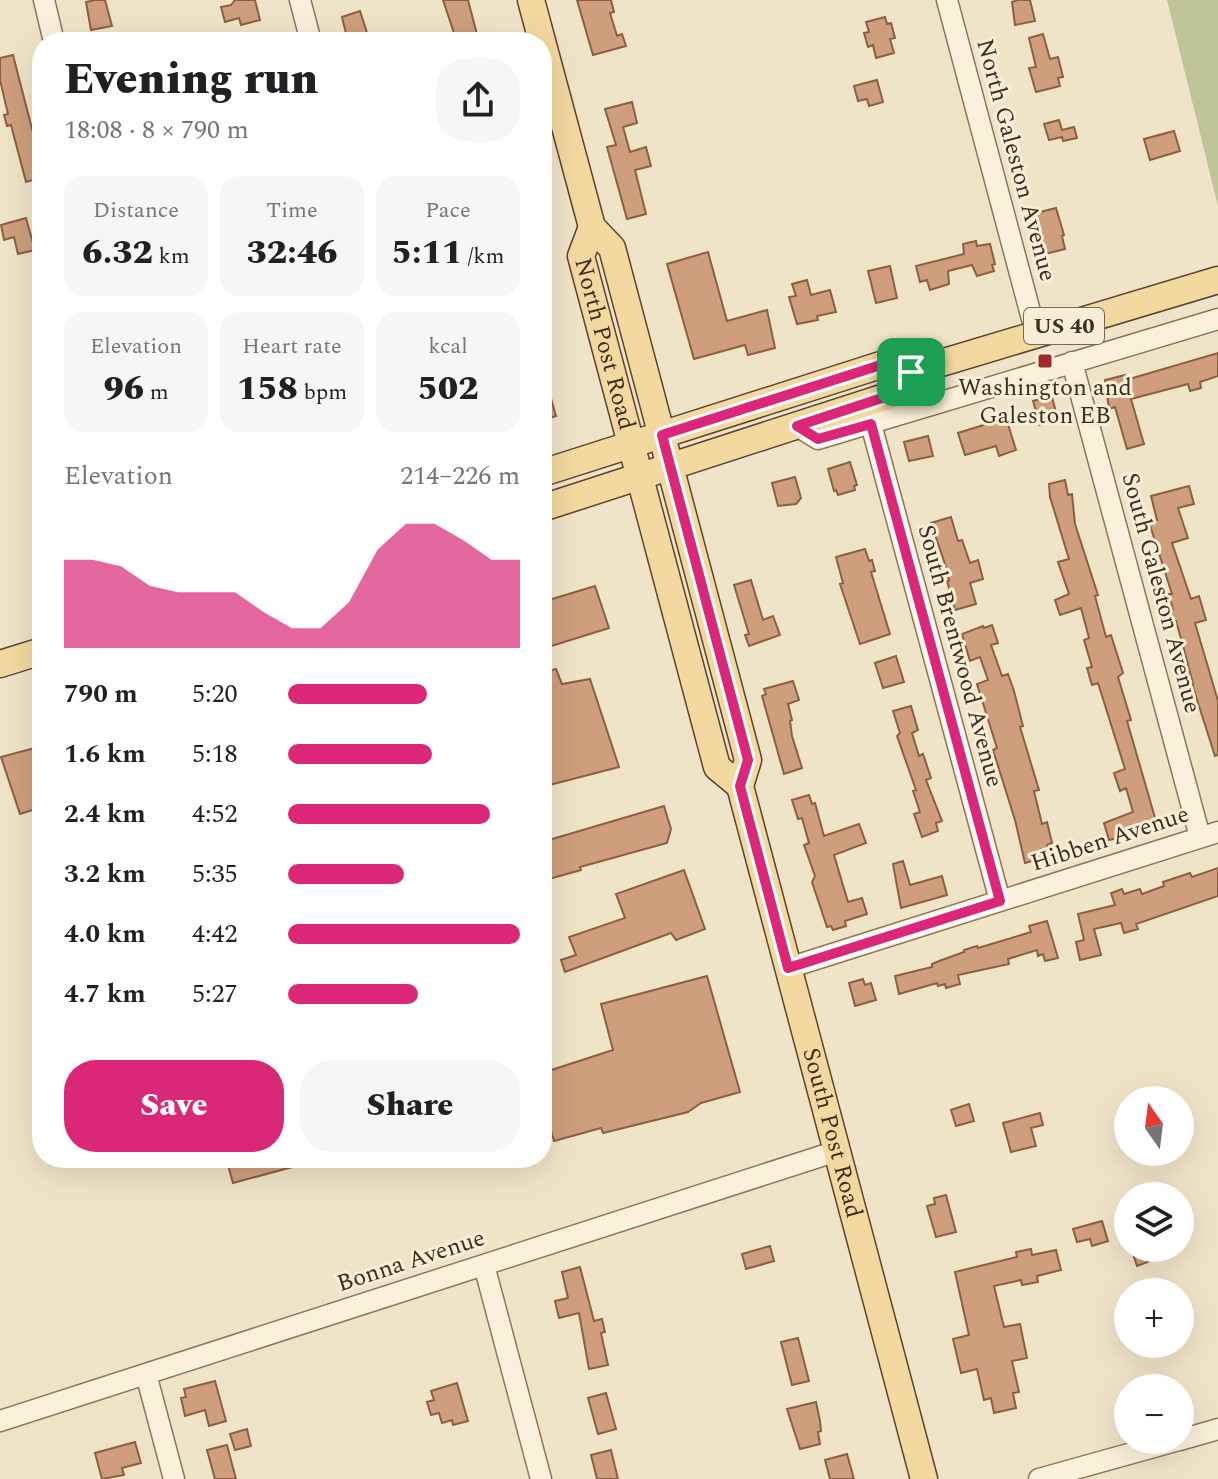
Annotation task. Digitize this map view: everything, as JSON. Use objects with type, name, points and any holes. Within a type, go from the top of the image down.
[{"type":"main road","name":"North Post Road","points":[[531,0],[540,32]]},
{"type":"main road","name":"North Post Road","points":[[552,78],[592,227],[581,256],[645,458]]},
{"type":"main road","name":"US 40","points":[[552,503],[645,458],[887,363],[911,372],[1218,280]]},
{"type":"main road","name":"US 40","points":[[552,472],[645,458],[797,426],[897,393],[911,372]]},
{"type":"main road","name":"South Post Road","points":[[645,458],[658,492],[694,624],[710,667],[727,681],[748,760],[740,786],[924,1479]]},
{"type":"main road","name":"South Post Road","points":[[645,458],[717,767],[740,786]]},
{"type":"main road","points":[[0,664],[32,654]]},
{"type":"street","points":[[44,0],[52,32]]},
{"type":"street","points":[[300,0],[308,32]]},
{"type":"street","name":"North Galeston Avenue","points":[[947,0],[1036,334]]},
{"type":"street","points":[[797,426],[818,439],[1218,319]]},
{"type":"street","name":"South Galeston Avenue","points":[[1072,362],[1209,834]]},
{"type":"street","name":"South Brentwood Avenue","points":[[871,424],[1000,901]]},
{"type":"street","name":"Hibben Avenue","points":[[788,968],[1209,834]]},
{"type":"street","name":"Bonna Avenue","points":[[0,1421],[837,1151]]},
{"type":"street","points":[[484,1265],[541,1479]]},
{"type":"street","points":[[146,1374],[174,1479]]},
{"type":"street","points":[[1194,1436],[1218,1429]]},
{"type":"street","points":[[1039,1479],[1129,1454]]},
{"type":"green space","points":[[1167,0],[1218,0],[1218,206]]},
{"type":"building","points":[[105,0],[112,26],[91,30],[86,2]]},
{"type":"building","points":[[235,0],[255,0],[260,20],[241,25],[239,18],[225,22],[221,7],[231,5]]},
{"type":"building","points":[[443,0],[468,0],[476,32],[454,32]]},
{"type":"building","points":[[577,0],[611,0],[614,12],[610,13],[617,36],[622,34],[626,46],[593,55]]},
{"type":"building","points":[[1030,0],[1035,21],[1015,25],[1012,2]]},
{"type":"building","points":[[360,11],[367,32],[346,32],[342,17]]},
{"type":"building","points":[[885,17],[887,24],[891,23],[895,38],[890,39],[894,53],[876,58],[873,45],[868,47],[864,33],[869,32],[866,22]]},
{"type":"building","points":[[1043,34],[1050,59],[1058,57],[1063,77],[1058,78],[1060,86],[1036,92],[1029,68],[1036,67],[1029,38]]},
{"type":"building","points":[[13,55],[32,129],[32,180],[26,182],[11,125],[7,126],[4,115],[8,114],[0,80],[0,58]]},
{"type":"building","points":[[877,80],[883,102],[869,106],[867,99],[858,101],[854,86]]},
{"type":"building","points":[[632,102],[637,123],[623,127],[630,152],[646,147],[651,166],[635,170],[646,214],[627,219],[607,147],[616,145],[605,109]]},
{"type":"building","points":[[1059,120],[1062,130],[1074,127],[1077,138],[1049,140],[1044,124]]},
{"type":"building","points":[[1174,131],[1180,151],[1150,160],[1144,139]]},
{"type":"building","points":[[1056,208],[1065,249],[1045,254],[1032,214]]},
{"type":"building","points":[[26,218],[32,251],[18,254],[14,237],[4,240],[1,225]]},
{"type":"building","points":[[976,241],[977,246],[990,244],[994,271],[977,276],[972,265],[948,271],[949,284],[930,290],[927,280],[920,282],[916,266],[964,254],[963,244]]},
{"type":"building","points":[[708,252],[727,321],[767,310],[775,348],[748,355],[745,345],[694,359],[667,264]]},
{"type":"building","points":[[890,266],[897,298],[876,303],[868,271]]},
{"type":"building","points":[[807,280],[811,295],[830,290],[836,312],[797,324],[789,297],[796,296],[792,284]]},
{"type":"building","points":[[1218,353],[1218,376],[1200,382],[1201,388],[1190,391],[1188,384],[1131,399],[1144,444],[1127,449],[1115,407],[1109,409],[1105,380],[1125,375],[1126,380]]},
{"type":"building","points":[[1052,397],[1058,420],[1040,425],[1033,401]]},
{"type":"building","points":[[1006,418],[1016,450],[999,456],[996,446],[965,455],[958,433]]},
{"type":"building","points":[[928,436],[933,456],[909,461],[904,442]]},
{"type":"building","points":[[850,462],[857,485],[854,486],[855,490],[838,495],[828,469]]},
{"type":"building","points":[[795,477],[801,498],[796,504],[778,506],[772,483]]},
{"type":"building","points":[[1065,480],[1068,495],[1072,494],[1075,524],[1098,595],[1095,596],[1106,637],[1111,635],[1123,673],[1118,677],[1131,720],[1127,721],[1158,828],[1109,840],[1104,823],[1133,812],[1126,788],[1120,791],[1114,773],[1125,769],[1098,683],[1092,685],[1087,668],[1092,667],[1084,640],[1089,638],[1081,608],[1060,615],[1055,600],[1069,594],[1058,562],[1069,559],[1049,484]]},
{"type":"building","points":[[1189,486],[1194,504],[1178,508],[1188,538],[1172,543],[1191,599],[1199,596],[1206,620],[1195,623],[1218,701],[1218,755],[1215,756],[1176,621],[1172,622],[1169,612],[1173,610],[1169,594],[1172,594],[1149,522],[1157,520],[1151,496]]},
{"type":"building","points":[[951,517],[958,541],[962,540],[970,563],[978,560],[983,579],[970,583],[976,604],[955,610],[947,570],[931,523]]},
{"type":"building","points":[[865,549],[869,561],[872,560],[875,571],[871,572],[890,634],[860,644],[840,584],[843,583],[836,557]]},
{"type":"building","points":[[751,580],[763,620],[773,616],[780,635],[749,646],[745,635],[749,634],[734,585]]},
{"type":"building","points":[[595,586],[609,628],[552,646],[552,599]]},
{"type":"building","points":[[992,625],[998,643],[991,645],[1002,676],[1008,674],[1014,691],[1023,726],[1020,727],[1039,790],[1034,791],[1042,824],[1047,822],[1052,843],[1047,845],[1050,856],[1025,863],[993,750],[997,748],[977,684],[988,680],[980,657],[970,661],[962,634]]},
{"type":"building","points":[[896,656],[904,682],[883,688],[875,663]]},
{"type":"building","points":[[556,669],[562,684],[590,679],[619,767],[552,784],[552,670]]},
{"type":"building","points":[[793,681],[799,700],[788,704],[792,736],[802,768],[784,774],[762,696],[766,694],[764,689]]},
{"type":"building","points":[[911,706],[918,730],[912,733],[919,756],[923,754],[931,778],[926,780],[942,821],[936,823],[938,831],[922,837],[914,814],[920,812],[913,791],[916,790],[897,736],[900,733],[893,711]]},
{"type":"building","points":[[32,749],[32,810],[20,814],[1,757]]},
{"type":"building","points":[[809,795],[812,804],[815,803],[824,836],[859,824],[866,843],[834,855],[848,902],[862,898],[867,914],[845,921],[846,926],[833,930],[831,926],[827,927],[812,882],[815,876],[804,845],[809,843],[802,818],[798,819],[792,800]]},
{"type":"building","points":[[664,806],[671,829],[667,843],[580,867],[581,870],[552,878],[552,839]]},
{"type":"building","points":[[903,861],[910,885],[942,876],[947,895],[901,908],[893,864]]},
{"type":"building","points":[[1218,868],[1218,896],[1136,924],[1138,929],[1124,933],[1121,923],[1094,929],[1101,955],[1080,960],[1076,942],[1084,940],[1078,914],[1115,905],[1111,893],[1122,889],[1124,894],[1140,889],[1142,894],[1164,886],[1163,882]]},
{"type":"building","points":[[684,870],[705,929],[676,940],[671,933],[565,972],[561,960],[576,955],[569,937],[625,918],[616,894]]},
{"type":"building","points":[[1047,921],[1058,958],[1045,961],[1043,954],[1038,956],[1037,950],[1008,959],[1009,964],[958,975],[960,984],[946,988],[945,984],[938,986],[937,983],[899,994],[895,976],[932,967],[932,964],[964,950],[1031,932],[1029,926]]},
{"type":"building","points":[[707,976],[740,1092],[701,1103],[688,1112],[603,1133],[601,1128],[554,1141],[552,1070],[613,1050],[601,1004]]},
{"type":"building","points":[[863,979],[865,985],[871,983],[876,1000],[855,1006],[849,983]]},
{"type":"building","points":[[969,1104],[974,1121],[956,1126],[951,1110]]},
{"type":"building","points":[[1040,1113],[1043,1125],[1031,1128],[1036,1146],[1011,1152],[1003,1123]]},
{"type":"building","points":[[229,1168],[289,1168],[233,1183]]},
{"type":"building","points":[[946,1195],[956,1232],[936,1237],[927,1206],[935,1204],[934,1198]]},
{"type":"building","points":[[1102,1221],[1108,1241],[1092,1246],[1090,1239],[1077,1242],[1073,1229]]},
{"type":"building","points":[[770,1246],[774,1261],[746,1269],[742,1254]]},
{"type":"building","points":[[1031,1249],[1032,1255],[1056,1250],[1061,1270],[1037,1276],[1038,1282],[1022,1285],[1021,1280],[994,1286],[1004,1327],[1020,1324],[1027,1358],[1012,1361],[1019,1392],[1013,1393],[1016,1408],[994,1413],[991,1398],[984,1400],[977,1369],[961,1373],[953,1339],[969,1335],[955,1272],[1017,1257],[1016,1252]]},
{"type":"building","points":[[580,1267],[594,1321],[602,1319],[605,1332],[601,1333],[608,1365],[589,1369],[579,1313],[559,1318],[555,1301],[568,1298],[562,1272]]},
{"type":"building","points":[[798,1338],[809,1381],[792,1385],[781,1342]]},
{"type":"building","points":[[215,1381],[226,1421],[209,1426],[205,1410],[185,1416],[181,1398],[186,1397],[184,1389]]},
{"type":"building","points":[[457,1383],[468,1421],[453,1425],[452,1420],[442,1423],[439,1413],[431,1415],[427,1402],[434,1400],[431,1391]]},
{"type":"building","points":[[606,1393],[616,1429],[598,1434],[588,1398]]},
{"type":"building","points":[[816,1402],[820,1444],[800,1449],[787,1409]]},
{"type":"building","points":[[247,1429],[251,1446],[235,1450],[230,1434]]},
{"type":"building","points":[[135,1442],[141,1463],[122,1468],[124,1475],[102,1479],[95,1453]]},
{"type":"building","points":[[227,1445],[236,1479],[215,1479],[207,1450]]},
{"type":"building","points":[[611,1450],[618,1479],[597,1479],[591,1455]]},
{"type":"building","points":[[847,1454],[854,1479],[830,1479],[825,1460]]},
{"type":"place","name":"Washington and Galeston EB","points":[[1045,361]]},
{"type":"route","points":[[887,363],[911,372],[897,393],[797,426],[818,439],[871,424],[1000,901],[788,968],[740,786],[748,760],[662,435],[887,363]]}]
